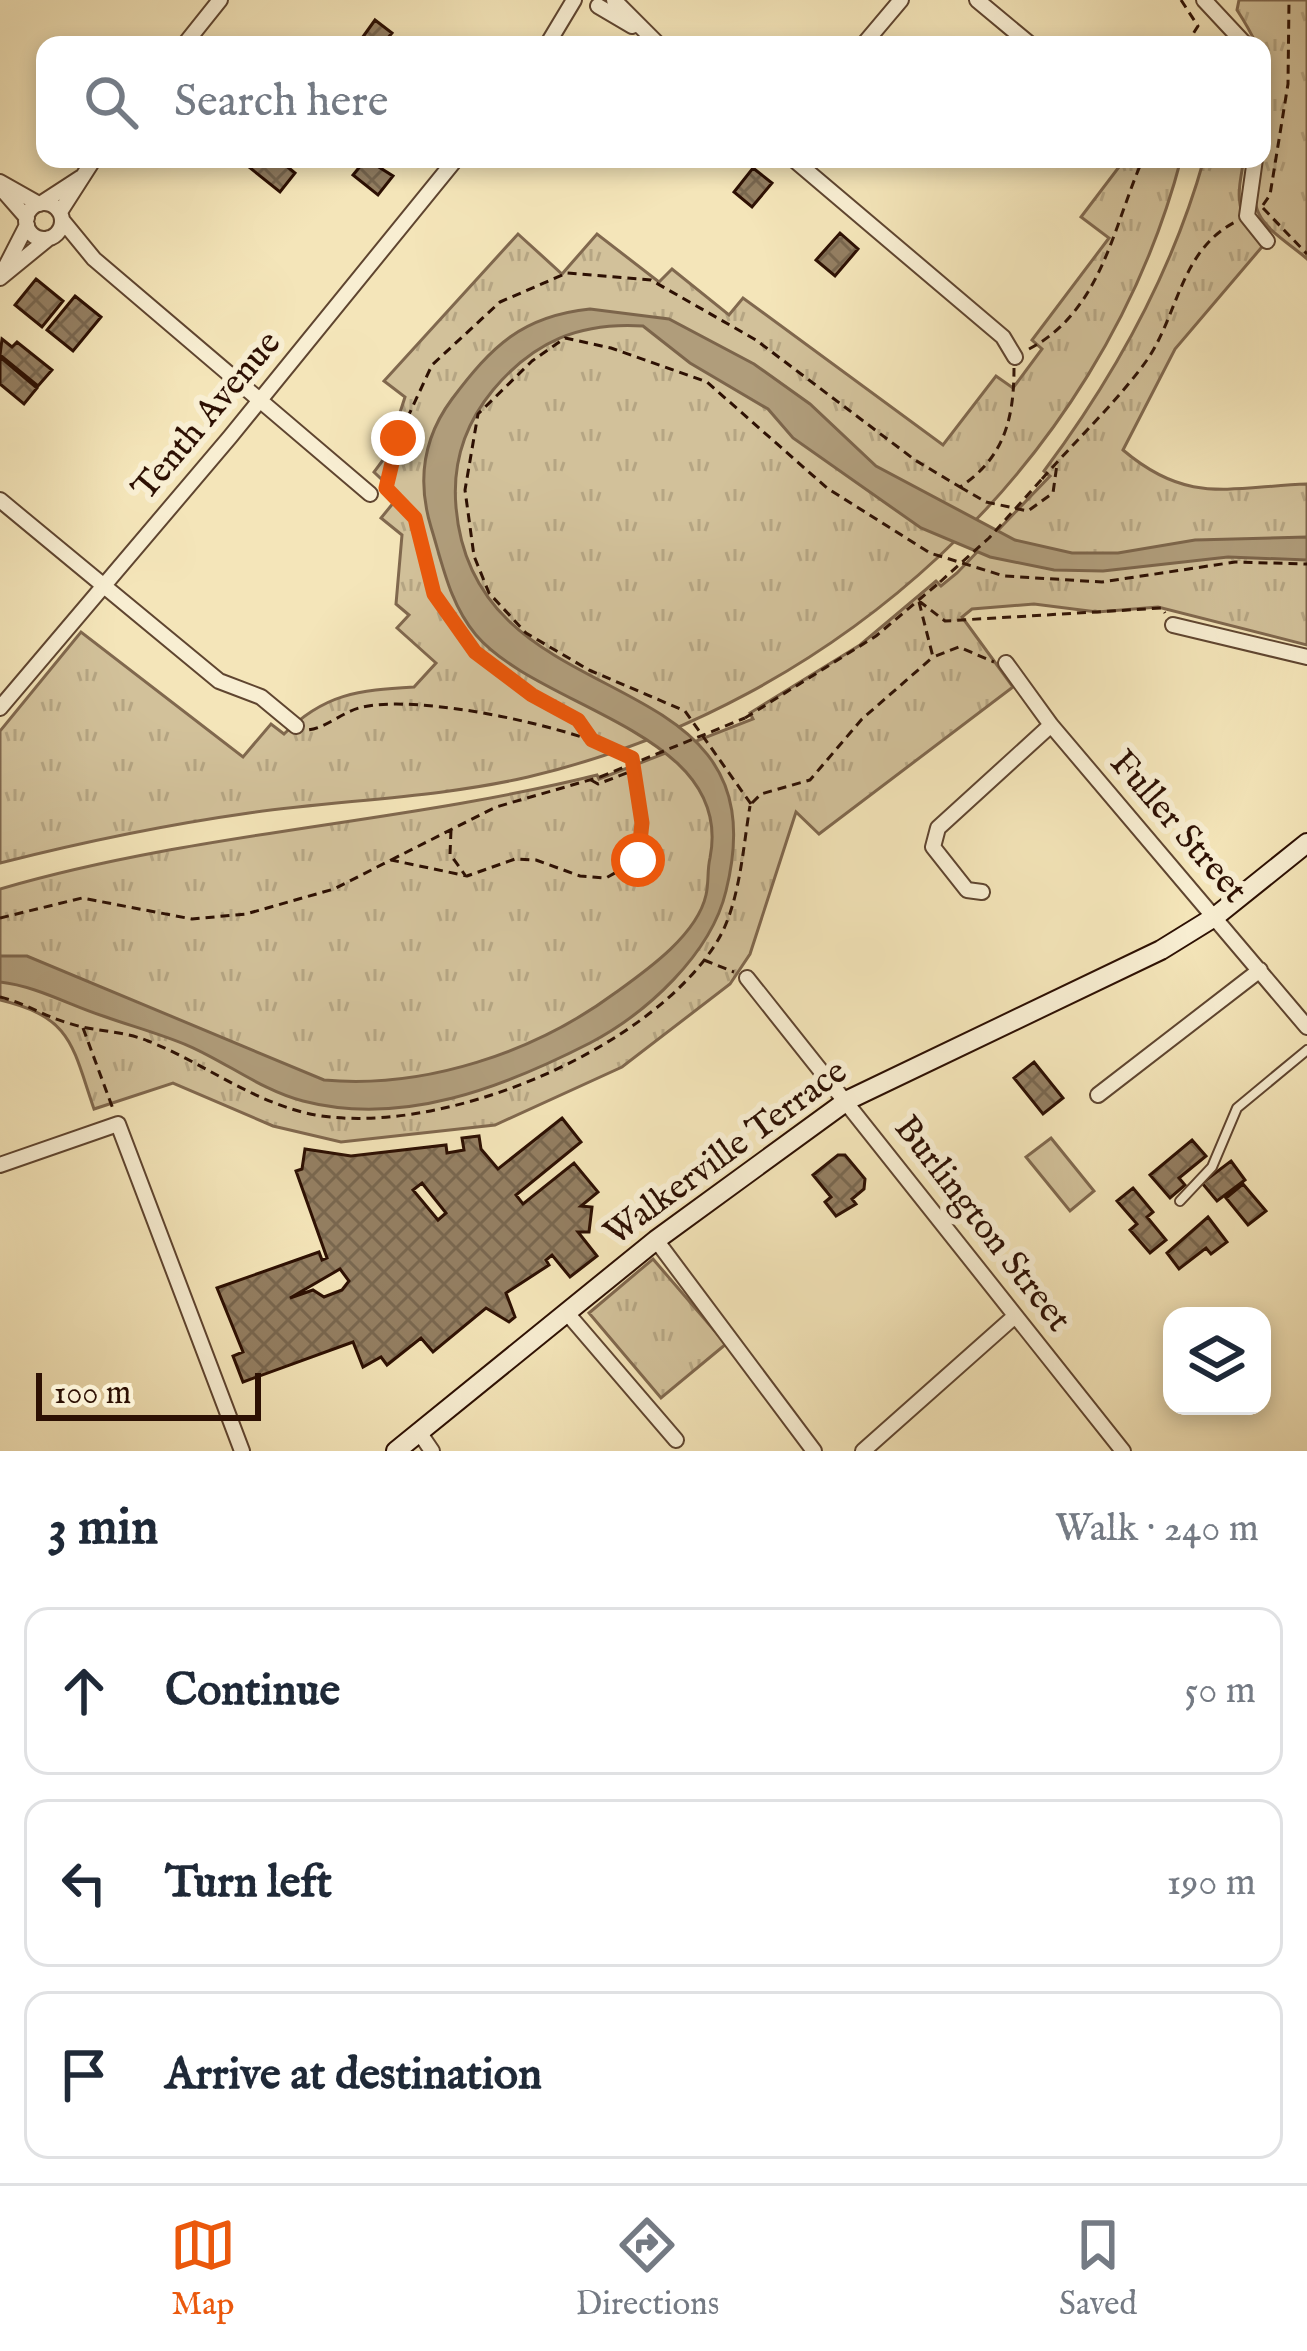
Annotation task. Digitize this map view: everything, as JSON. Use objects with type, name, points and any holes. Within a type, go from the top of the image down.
[{"type":"street","points":[[191,36],[220,0]]},
{"type":"street","points":[[614,0],[649,36]]},
{"type":"street","points":[[871,36],[901,0]]},
{"type":"street","points":[[977,0],[1020,36]]},
{"type":"street","points":[[1204,0],[1238,36]]},
{"type":"street","points":[[556,36],[589,3],[646,36]]},
{"type":"street","points":[[0,277],[49,238],[87,168]]},
{"type":"street","name":"Tenth Avenue","points":[[0,708],[260,401],[448,168]]},
{"type":"street","points":[[804,168],[1003,337],[1015,357]]},
{"type":"street","points":[[1254,168],[1247,215],[1267,241]]},
{"type":"street","points":[[0,277],[40,204],[80,178]]},
{"type":"street","points":[[0,185],[35,236],[94,259]]},
{"type":"street","points":[[0,185],[61,216],[94,259],[370,494]]},
{"type":"street","points":[[0,500],[219,681],[262,697],[296,726]]},
{"type":"street","points":[[1173,625],[1307,657]]},
{"type":"street","name":"Fuller Street","points":[[1006,663],[1051,725],[1307,1028]]},
{"type":"street","points":[[982,892],[967,890],[933,848],[938,828],[1051,725]]},
{"type":"street","name":"Walkerville Terrace","points":[[396,1451],[656,1240],[848,1100],[1161,950],[1216,916],[1307,843]]},
{"type":"street","points":[[1098,1095],[1260,970]]},
{"type":"street","name":"Burlington Street","points":[[747,978],[1123,1451]]},
{"type":"street","points":[[0,1165],[118,1124],[242,1451]]},
{"type":"street","points":[[656,1240],[814,1451]]},
{"type":"street","points":[[567,1313],[676,1440]]},
{"type":"street","points":[[863,1451],[1015,1316]]},
{"type":"street","points":[[419,1432],[432,1451]]},
{"type":"lane","points":[[1180,1201],[1212,1167],[1237,1108],[1307,1050]]},
{"type":"path","points":[[1181,0],[1198,26],[1192,36]]},
{"type":"path","points":[[0,918],[82,898],[192,919],[246,914],[334,889],[452,827],[600,776],[745,718],[816,677],[919,601],[989,538],[1162,338],[1190,261],[1219,230],[1262,206],[1270,195],[1288,84],[1289,0]]},
{"type":"path","points":[[960,487],[978,475],[1009,429],[1015,357],[1042,343],[1094,283],[1109,257],[1140,168]]},
{"type":"path","points":[[1262,206],[1307,254]]},
{"type":"path","points":[[386,488],[398,438],[432,364],[500,302],[566,273],[651,280],[756,340],[915,460],[986,502],[1028,511],[1052,493],[1057,462]]},
{"type":"path","points":[[751,805],[685,711],[590,670],[526,633],[489,593],[481,574],[465,490],[478,414],[532,361],[565,338],[611,348],[707,382],[827,488],[931,553],[1004,576],[1102,582],[1235,562],[1307,564]]},
{"type":"path","points":[[370,494],[386,488]]},
{"type":"path","points":[[386,488],[415,518],[434,594],[464,638],[500,673],[578,720],[592,740]]},
{"type":"path","points":[[919,601],[945,621],[1162,608],[1173,625]]},
{"type":"path","points":[[919,601],[933,656]]},
{"type":"path","points":[[0,998],[82,1026],[108,1028],[151,1042],[243,1090],[308,1113],[388,1118],[481,1103],[548,1073],[638,1019],[703,959],[725,923],[751,805],[761,794],[810,780],[862,719],[933,656],[959,647],[982,662],[1006,663]]},
{"type":"path","points":[[296,726],[312,731],[359,708],[405,704],[467,709],[592,740],[632,758],[643,840],[638,860],[624,872],[606,878],[580,876],[515,859],[467,876],[391,860]]},
{"type":"path","points":[[590,779],[598,784],[633,770]]},
{"type":"path","points":[[452,827],[450,854],[467,876]]},
{"type":"path","points":[[703,959],[747,978]]},
{"type":"path","points":[[82,1026],[112,1105]]},
{"type":"green space","points":[[1239,0],[1307,0],[1307,259],[1268,226],[1256,206],[1260,168],[1271,168],[1271,36],[1252,36],[1237,10]]},
{"type":"green space","points":[[1118,168],[1178,168],[1142,271],[1088,375],[1019,471],[939,556],[848,631],[748,693],[641,742],[528,777],[459,790],[217,818],[0,863],[0,731],[81,632],[243,757],[271,724],[284,734],[328,702],[414,687],[436,663],[397,628],[409,615],[396,604],[402,535],[381,518],[399,496],[374,472],[386,456],[405,397],[384,381],[518,234],[562,274],[597,234],[659,282],[672,269],[729,315],[743,298],[943,445],[996,376],[1013,388],[1042,349],[1032,340],[1109,238],[1081,217]]},
{"type":"green space","points":[[1201,168],[1243,168],[1243,214],[1267,241],[1175,349],[1123,450],[1168,479],[1189,486],[1231,489],[1307,484],[1307,645],[1158,607],[1097,612],[1034,604],[972,609],[962,617],[1013,687],[819,834],[796,812],[750,954],[730,984],[622,1067],[495,1125],[341,1142],[273,1126],[173,1083],[94,1109],[74,1051],[56,1025],[0,1000],[0,889],[148,854],[523,792],[597,775],[599,779],[753,719],[750,713],[860,645],[936,581],[941,586],[957,573],[1050,476],[1044,471],[1139,322]]},
{"type":"green space","points":[[1051,1138],[1094,1191],[1070,1211],[1026,1157]]},
{"type":"green space","points":[[653,1259],[726,1344],[661,1398],[589,1313]]},
{"type":"shaded area","points":[[590,309],[669,319],[754,364],[810,404],[876,466],[1015,540],[1072,553],[1118,553],[1195,540],[1307,537],[1307,560],[1228,557],[1103,571],[1054,570],[990,557],[921,528],[793,438],[768,409],[690,363],[643,326],[599,327],[560,338],[525,359],[483,403],[459,459],[456,507],[475,577],[514,626],[565,662],[672,722],[712,760],[732,814],[726,891],[706,937],[674,979],[612,1030],[523,1074],[452,1098],[378,1109],[341,1108],[288,1096],[178,1042],[0,982],[0,956],[27,956],[324,1080],[400,1079],[477,1062],[549,1033],[641,974],[682,938],[701,910],[710,858],[710,815],[693,781],[664,752],[505,661],[476,635],[444,570],[424,493],[425,460],[435,429],[467,380],[495,349],[527,327]]},
{"type":"building","points":[[375,20],[392,33],[390,36],[363,36]]},
{"type":"building","points":[[250,168],[289,168],[295,173],[280,192]]},
{"type":"building","points":[[359,168],[380,168],[393,176],[378,195],[353,175]]},
{"type":"building","points":[[753,168],[772,183],[752,207],[734,192]]},
{"type":"building","points":[[840,233],[858,249],[835,276],[816,260]]},
{"type":"building","points":[[36,279],[63,301],[42,327],[15,305]]},
{"type":"building","points":[[75,296],[101,317],[73,351],[47,330]]},
{"type":"building","points":[[2,339],[12,347],[17,342],[52,370],[38,386],[0,355]]},
{"type":"building","points":[[0,357],[37,388],[24,404],[0,384]]},
{"type":"building","points":[[1034,1062],[1063,1098],[1043,1114],[1014,1078]]},
{"type":"building","points":[[562,1118],[581,1142],[516,1195],[523,1204],[574,1163],[598,1192],[581,1206],[592,1207],[589,1232],[578,1232],[597,1256],[570,1277],[552,1255],[546,1260],[549,1265],[506,1293],[515,1317],[509,1322],[486,1308],[433,1352],[421,1338],[387,1365],[381,1357],[363,1367],[353,1342],[243,1382],[233,1356],[243,1352],[217,1288],[319,1252],[322,1260],[327,1258],[296,1171],[302,1169],[305,1149],[351,1156],[446,1145],[447,1153],[464,1150],[462,1138],[479,1136],[481,1149],[498,1169]],"holes":[[[422,1183],[446,1213],[438,1220],[413,1190]],[[340,1269],[349,1281],[342,1290],[324,1297],[313,1290],[290,1298]]]},
{"type":"building","points":[[1192,1140],[1206,1156],[1179,1178],[1185,1185],[1170,1198],[1150,1175]]},
{"type":"building","points":[[838,1155],[845,1155],[865,1179],[864,1189],[852,1199],[856,1204],[836,1216],[825,1202],[831,1197],[813,1175]]},
{"type":"building","points":[[1231,1161],[1245,1180],[1217,1201],[1202,1183]]},
{"type":"building","points":[[1243,1184],[1266,1211],[1248,1225],[1226,1198]]},
{"type":"building","points":[[1133,1188],[1153,1212],[1147,1217],[1166,1240],[1150,1253],[1130,1230],[1137,1224],[1117,1201]]},
{"type":"building","points":[[1208,1217],[1227,1242],[1211,1254],[1206,1248],[1179,1269],[1167,1253]]},
{"type":"route","points":[[398,438],[386,488],[415,518],[434,594],[475,652],[500,673],[578,720],[592,740],[632,758],[643,840],[638,860]]}]
